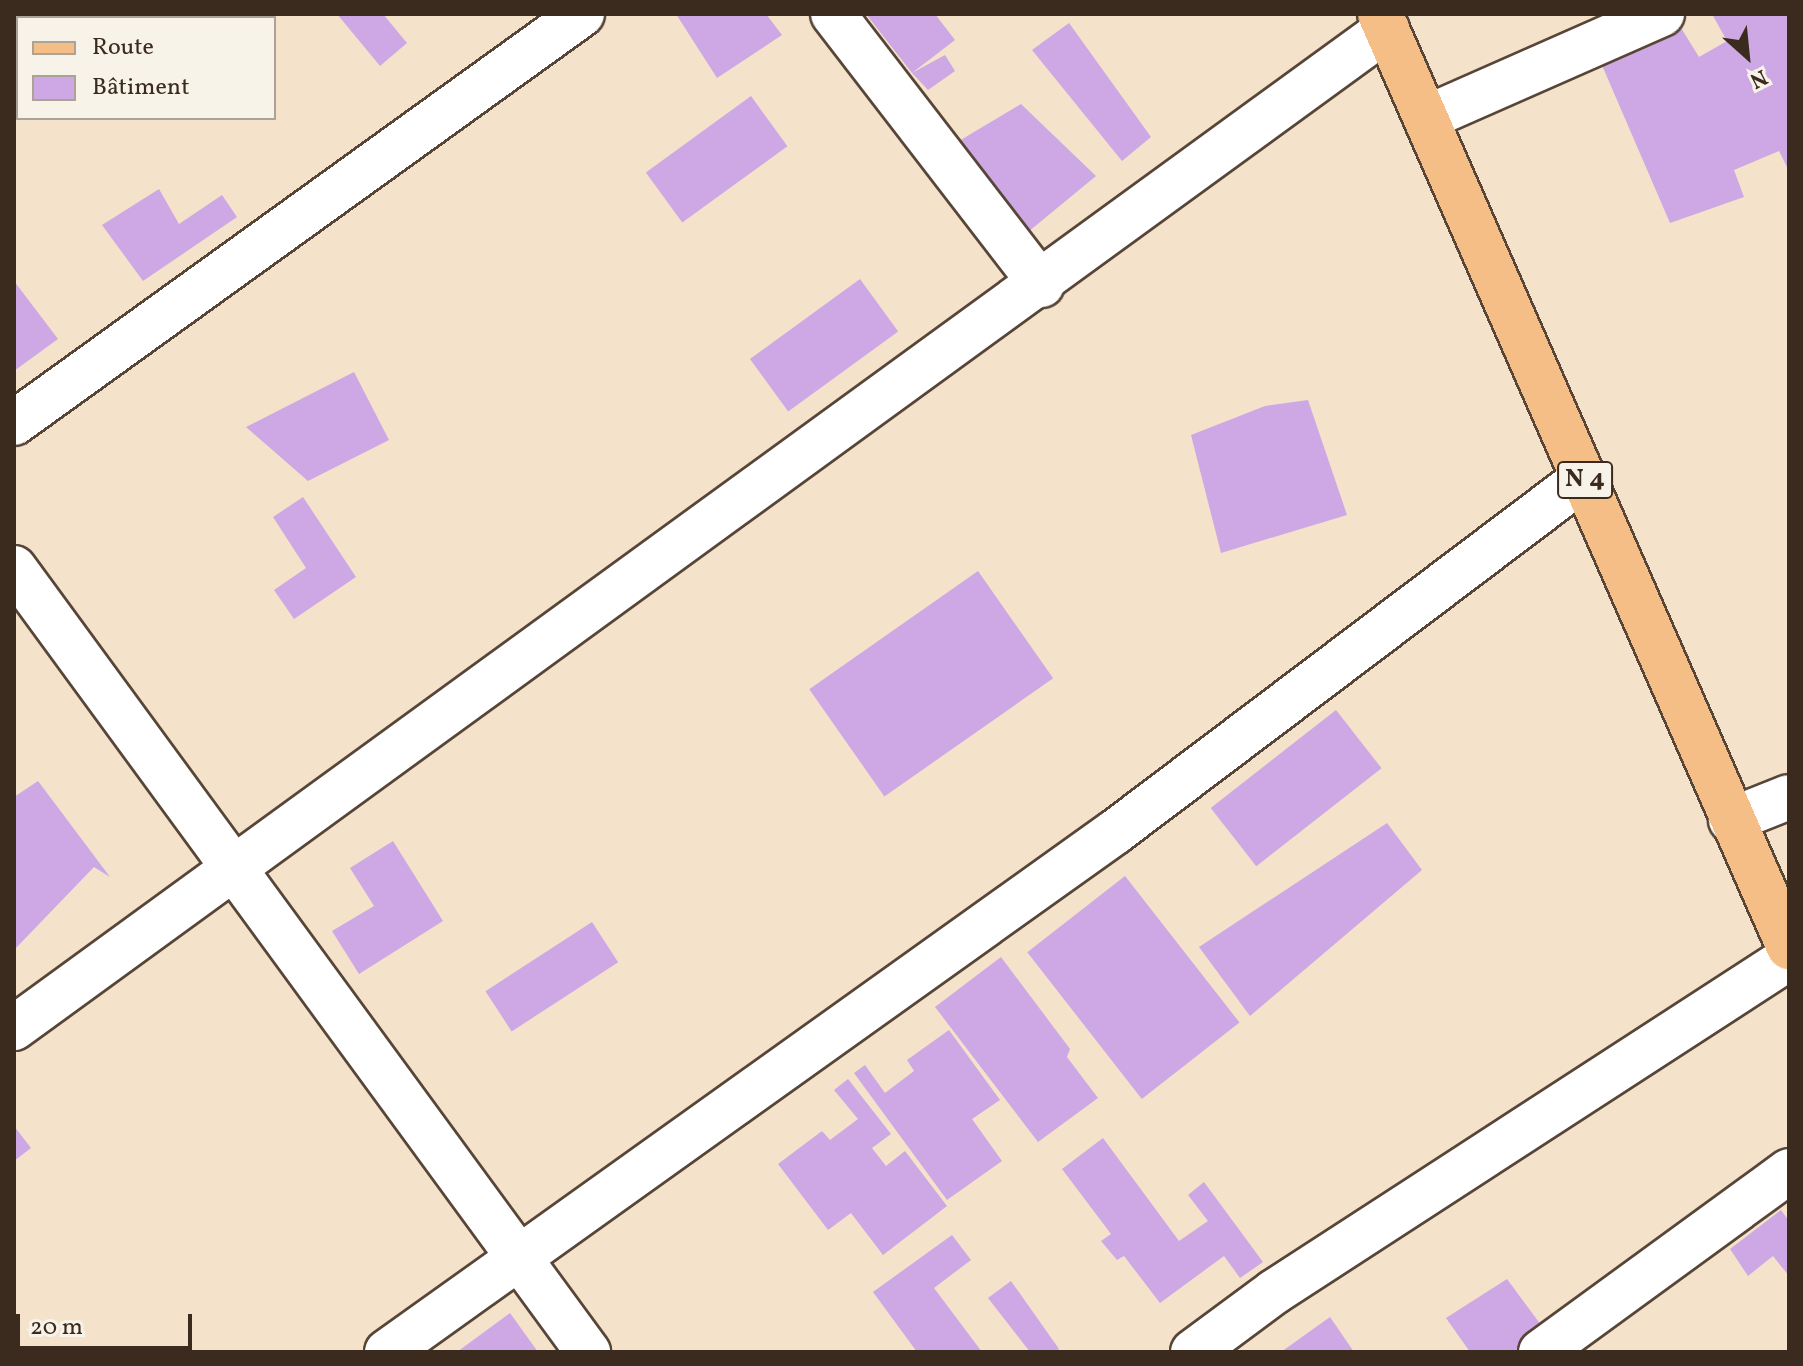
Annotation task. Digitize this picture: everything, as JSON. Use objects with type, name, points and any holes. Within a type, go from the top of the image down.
[{"type":"main road","name":"N 4","points":[[1384,22],[1789,947]]},
{"type":"street","points":[[14,423],[582,14]]},
{"type":"street","points":[[833,14],[1042,285]]},
{"type":"street","points":[[1426,118],[1662,14]]},
{"type":"street","points":[[14,1028],[1042,285],[1384,22]]},
{"type":"street","points":[[387,1352],[1115,832],[1584,478]]},
{"type":"street","points":[[14,568],[588,1352]]},
{"type":"street","points":[[1731,820],[1789,797]]},
{"type":"street","points":[[1193,1352],[1274,1292],[1789,958]]},
{"type":"street","points":[[1541,1352],[1789,1171]]},
{"type":"building","points":[[337,14],[383,14],[407,43],[380,66]]},
{"type":"building","points":[[676,14],[766,14],[782,35],[717,78]]},
{"type":"building","points":[[866,14],[935,14],[955,40],[912,73]]},
{"type":"building","points":[[1712,14],[1789,14],[1789,171],[1779,151],[1734,170],[1744,197],[1670,223],[1598,56],[1678,23],[1699,57],[1727,41]]},
{"type":"building","points":[[1069,23],[1151,137],[1122,161],[1032,50]]},
{"type":"building","points":[[945,55],[955,71],[928,90],[912,73]]},
{"type":"building","points":[[751,96],[787,146],[682,223],[646,172]]},
{"type":"building","points":[[1021,104],[1096,176],[1028,232],[959,141]]},
{"type":"building","points":[[159,189],[179,224],[222,195],[237,217],[143,281],[102,225]]},
{"type":"building","points":[[860,279],[898,332],[788,412],[750,359]]},
{"type":"building","points":[[14,281],[58,339],[14,371]]},
{"type":"building","points":[[354,372],[389,440],[308,481],[246,427]]},
{"type":"building","points":[[1308,400],[1347,515],[1221,553],[1191,435],[1265,406]]},
{"type":"building","points":[[303,497],[356,577],[294,619],[274,590],[306,568],[273,517]]},
{"type":"building","points":[[978,571],[1053,678],[884,796],[809,689]]},
{"type":"building","points":[[1336,710],[1382,768],[1256,866],[1211,808]]},
{"type":"building","points":[[38,781],[110,877],[94,867],[14,950],[14,797]]},
{"type":"building","points":[[1387,823],[1422,870],[1250,1016],[1199,947]]},
{"type":"building","points":[[393,841],[443,921],[359,974],[332,931],[374,906],[350,868]]},
{"type":"building","points":[[1125,876],[1240,1023],[1142,1099],[1027,952]]},
{"type":"building","points":[[592,922],[618,962],[512,1031],[485,991]]},
{"type":"building","points":[[1001,957],[1070,1049],[1067,1057],[1098,1098],[1038,1142],[935,1007]]},
{"type":"building","points":[[949,1030],[1000,1100],[972,1119],[1002,1161],[947,1200],[854,1073],[865,1065],[885,1093],[914,1071],[907,1060]]},
{"type":"building","points":[[848,1079],[891,1134],[872,1148],[886,1166],[905,1151],[947,1206],[883,1255],[851,1213],[828,1230],[778,1164],[822,1131],[830,1140],[858,1119],[834,1090]]},
{"type":"building","points":[[14,1126],[31,1148],[14,1161]]},
{"type":"building","points":[[1103,1138],[1179,1241],[1208,1221],[1188,1195],[1204,1182],[1263,1262],[1240,1278],[1224,1256],[1160,1303],[1124,1256],[1117,1260],[1101,1241],[1111,1234],[1062,1169]]},
{"type":"building","points":[[1781,1210],[1789,1221],[1789,1276],[1773,1256],[1748,1276],[1730,1249]]},
{"type":"building","points":[[952,1235],[971,1260],[934,1288],[982,1352],[917,1352],[873,1292]]},
{"type":"building","points":[[1507,1279],[1544,1329],[1514,1352],[1470,1352],[1446,1318]]},
{"type":"building","points":[[1011,1281],[1059,1349],[1054,1352],[1030,1352],[988,1298]]},
{"type":"building","points":[[510,1313],[538,1352],[457,1352]]},
{"type":"building","points":[[1330,1317],[1354,1352],[1281,1352]]}]
